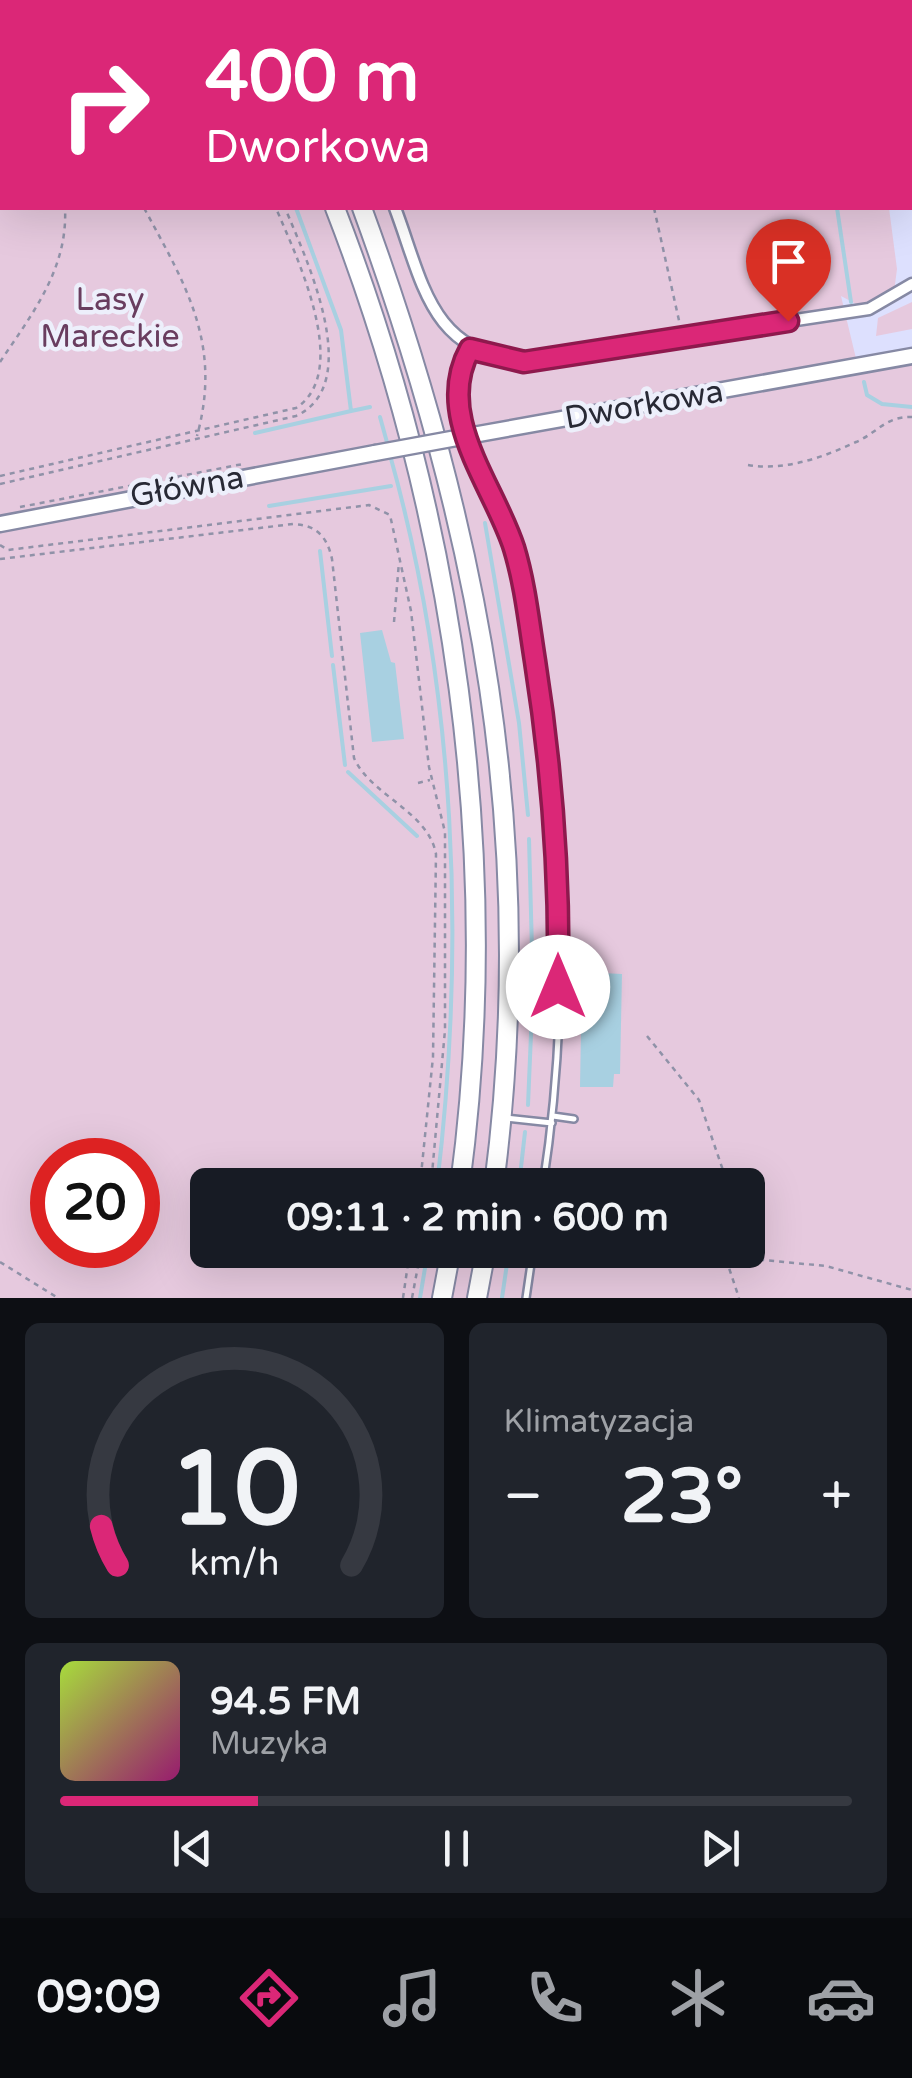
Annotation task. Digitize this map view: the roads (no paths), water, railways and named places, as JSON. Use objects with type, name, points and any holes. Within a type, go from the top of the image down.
[{"type":"highway","points":[[336,210],[377,324],[410,442],[455,665],[470,793],[475,920],[470,1096],[462,1168]]},
{"type":"highway","points":[[363,210],[412,345],[452,486],[478,606],[503,792],[508,960],[502,1117],[496,1168]]},
{"type":"highway","points":[[442,1298],[448,1268]]},
{"type":"highway","points":[[478,1298],[483,1268]]},
{"type":"street","points":[[396,210],[435,314],[449,334],[470,349]]},
{"type":"street","name":"Dworkowa","points":[[470,349],[524,362],[870,308],[912,284]]},
{"type":"street","name":"Dworkowa","points":[[375,453],[912,356]]},
{"type":"street","name":"Główna","points":[[4,517],[375,453]]},
{"type":"lane","points":[[470,349],[457,376],[458,405],[468,447],[517,560],[551,782],[559,956],[552,1119],[545,1168]]},
{"type":"lane","points":[[502,1117],[574,1118]]},
{"type":"lane","points":[[526,1298],[530,1268]]},
{"type":"water","points":[[382,630],[391,662],[395,663],[404,739],[372,742],[360,633]]},
{"type":"water","points":[[582,972],[622,974],[620,1074],[614,1074],[613,1087],[580,1087]]},
{"type":"waterway","points":[[297,210],[341,330],[351,411],[370,407]]},
{"type":"waterway","points":[[837,210],[851,302]]},
{"type":"waterway","points":[[864,382],[867,395],[882,404],[912,407]]},
{"type":"waterway","points":[[255,433],[351,411]]},
{"type":"waterway","points":[[380,417],[388,446]]},
{"type":"waterway","points":[[390,455],[429,635],[442,726],[449,818],[451,1002],[439,1168]]},
{"type":"waterway","points":[[269,506],[391,486]]},
{"type":"waterway","points":[[485,523],[519,723],[528,815]]},
{"type":"waterway","points":[[320,551],[332,656]]},
{"type":"waterway","points":[[333,665],[345,765]]},
{"type":"waterway","points":[[348,772],[417,836]]},
{"type":"waterway","points":[[528,1105],[533,987],[529,839]]},
{"type":"waterway","points":[[521,1168],[525,1132]]},
{"type":"waterway","points":[[420,1298],[425,1268]]},
{"type":"waterway","points":[[502,1298],[506,1268]]},
{"type":"park label","name":"Lasy Mareckie","points":[[110,318]]}]
